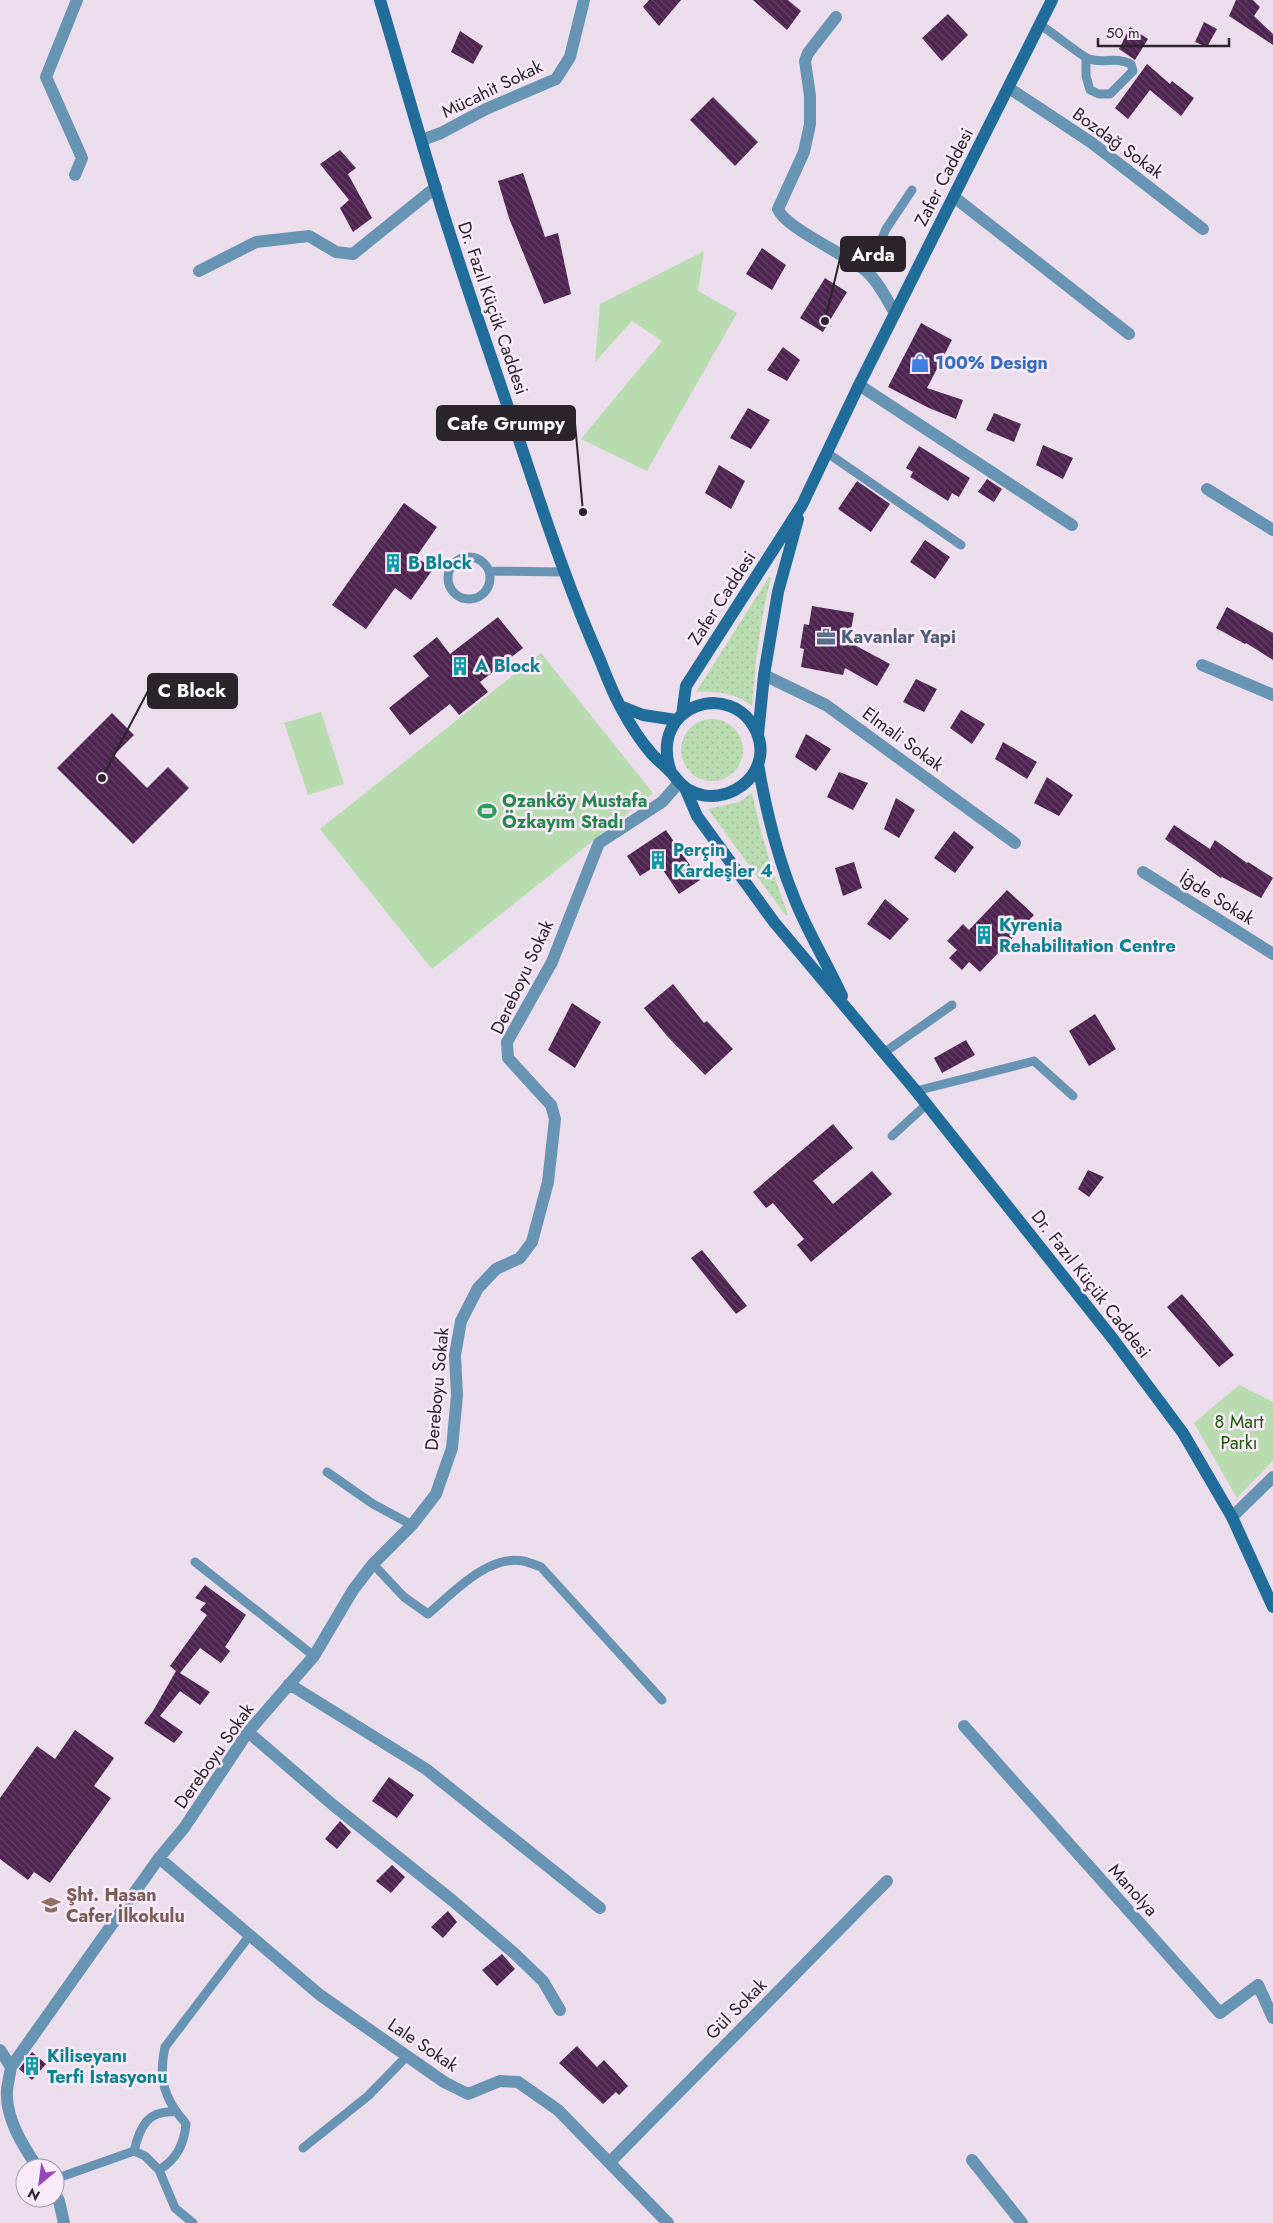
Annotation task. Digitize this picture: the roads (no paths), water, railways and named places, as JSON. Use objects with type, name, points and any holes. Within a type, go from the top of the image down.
[{"type":"street","points":[[75,175],[82,158],[46,77],[78,0]]},
{"type":"street","name":"Dr. Fazıl Küçük Caddesi","points":[[380,0],[436,187],[564,572],[585,628],[620,706],[652,754],[671,772]]},
{"type":"street","name":"Mücahit Sokak","points":[[422,140],[441,133],[486,109],[556,79],[570,56],[584,0]]},
{"type":"street","name":"Zafer Caddesi","points":[[679,718],[686,686],[802,505],[859,385],[1052,0]]},
{"type":"street","points":[[836,17],[815,42],[805,61],[810,96],[810,124],[804,152],[778,209],[785,218],[804,232],[867,272],[896,312]]},
{"type":"street","name":"Bozdağ Sokak","points":[[1009,88],[1092,143],[1203,230]]},
{"type":"street","points":[[199,271],[256,242],[309,236],[336,252],[353,254],[436,187]]},
{"type":"street","points":[[954,197],[1129,334]]},
{"type":"street","points":[[859,385],[1072,525]]},
{"type":"street","points":[[1207,489],[1273,530]]},
{"type":"street","name":"Zafer Caddesi","points":[[758,735],[764,675],[778,592],[802,505]]},
{"type":"street","points":[[1202,665],[1273,695]]},
{"type":"street","name":"Elmali Sokak","points":[[764,675],[826,705],[1015,843]]},
{"type":"street","points":[[710,703],[725,704],[739,711],[750,722],[758,735],[760,750],[758,764],[751,778],[741,788],[728,795],[713,797],[698,795],[682,786],[671,772],[666,759],[666,745],[669,732],[679,718],[695,706],[710,703]]},
{"type":"street","points":[[620,706],[643,715],[679,718]]},
{"type":"street","name":"Dr. Fazıl Küçük Caddesi","points":[[758,764],[768,819],[782,867],[796,902],[846,1005]]},
{"type":"street","name":"Dr. Fazıl Küçük Caddesi","points":[[682,786],[697,816],[774,922],[846,1005],[927,1104],[1125,1354],[1183,1432],[1232,1517],[1273,1607]]},
{"type":"street","name":"Dereboyu Sokak","points":[[31,2158],[10,2116],[7,2091],[11,2067],[159,1858],[184,1828],[248,1732],[314,1656],[354,1590],[373,1564],[412,1525],[436,1494],[452,1448],[457,1395],[456,1355],[460,1321],[478,1288],[496,1270],[520,1258],[532,1242],[548,1182],[555,1119],[551,1105],[508,1058],[507,1042],[552,962],[599,844],[662,802],[682,786]]},
{"type":"street","name":"İĝde Sokak","points":[[1143,872],[1273,954]]},
{"type":"street","points":[[1232,1517],[1273,1476]]},
{"type":"street","points":[[289,1684],[426,1768],[600,1908]]},
{"type":"street","name":"Manolya","points":[[964,1726],[1220,2014],[1258,1985],[1273,2018]]},
{"type":"street","points":[[248,1732],[333,1805],[453,1901],[515,1954],[543,1981],[560,2010]]},
{"type":"street","name":"Lale Sokak","points":[[159,1858],[320,1995],[444,2082],[468,2094],[500,2081],[518,2082],[558,2110],[668,2223]]},
{"type":"street","name":"Gül Sokak","points":[[610,2162],[887,1881]]},
{"type":"street","points":[[0,2050],[11,2067]]},
{"type":"street","points":[[972,2160],[1022,2223]]},
{"type":"street","points":[[61,2208],[64,2223]]},
{"type":"lane","points":[[1040,24],[1086,58],[1099,61],[1120,59],[1131,64],[1133,71],[1110,94],[1099,94],[1090,90],[1086,76],[1086,58]]},
{"type":"lane","points":[[867,272],[886,229],[912,190]]},
{"type":"lane","points":[[826,452],[961,545]]},
{"type":"lane","points":[[472,557],[482,562],[489,572],[490,584],[483,594],[473,599],[460,597],[452,590],[448,578],[451,567],[460,559],[472,557]]},
{"type":"lane","points":[[489,572],[564,572]]},
{"type":"lane","points":[[885,1052],[952,1005]]},
{"type":"lane","points":[[916,1091],[1034,1061],[1073,1096]]},
{"type":"lane","points":[[892,1136],[927,1104]]},
{"type":"lane","points":[[327,1472],[373,1504],[412,1525]]},
{"type":"lane","points":[[373,1564],[404,1597],[428,1614],[486,1566],[522,1560],[541,1568],[662,1700]]},
{"type":"lane","points":[[194,1562],[314,1656]]},
{"type":"lane","points":[[159,2170],[175,2158],[185,2137],[186,2124],[165,2091],[161,2067],[165,2047],[250,1935]]},
{"type":"lane","points":[[303,2148],[368,2096],[408,2056]]},
{"type":"lane","points":[[134,2151],[138,2134],[151,2117],[159,2112],[177,2112]]},
{"type":"lane","points":[[65,2175],[134,2151],[145,2156],[159,2170],[174,2208],[193,2223]]},
{"type":"place","name":"Arda","points":[[825,321]]},
{"type":"place","name":"100% Design","points":[[920,363]]},
{"type":"place","name":"Cafe Grumpy","points":[[583,512]]},
{"type":"place","name":"B Block","points":[[393,563]]},
{"type":"place","name":"Kavanlar Yapi","points":[[826,637]]},
{"type":"place","name":"A Block","points":[[460,666]]},
{"type":"place","name":"C Block","points":[[102,778]]},
{"type":"place","name":"Ozanköy Mustafa Özkayım Stadı","points":[[487,811]]},
{"type":"place","name":"Perçin Kardeşler 4","points":[[658,860]]},
{"type":"place","name":"Kyrenia Rehabilitation Centre","points":[[984,935]]},
{"type":"place","name":"Şht. Hasan Cafer İlkokulu","points":[[51,1905]]},
{"type":"place","name":"Kiliseyanı Terfi İstasyonu","points":[[32,2066]]},
{"type":"park label","name":"8 Mart Parkı","points":[[1239,1432]]}]
